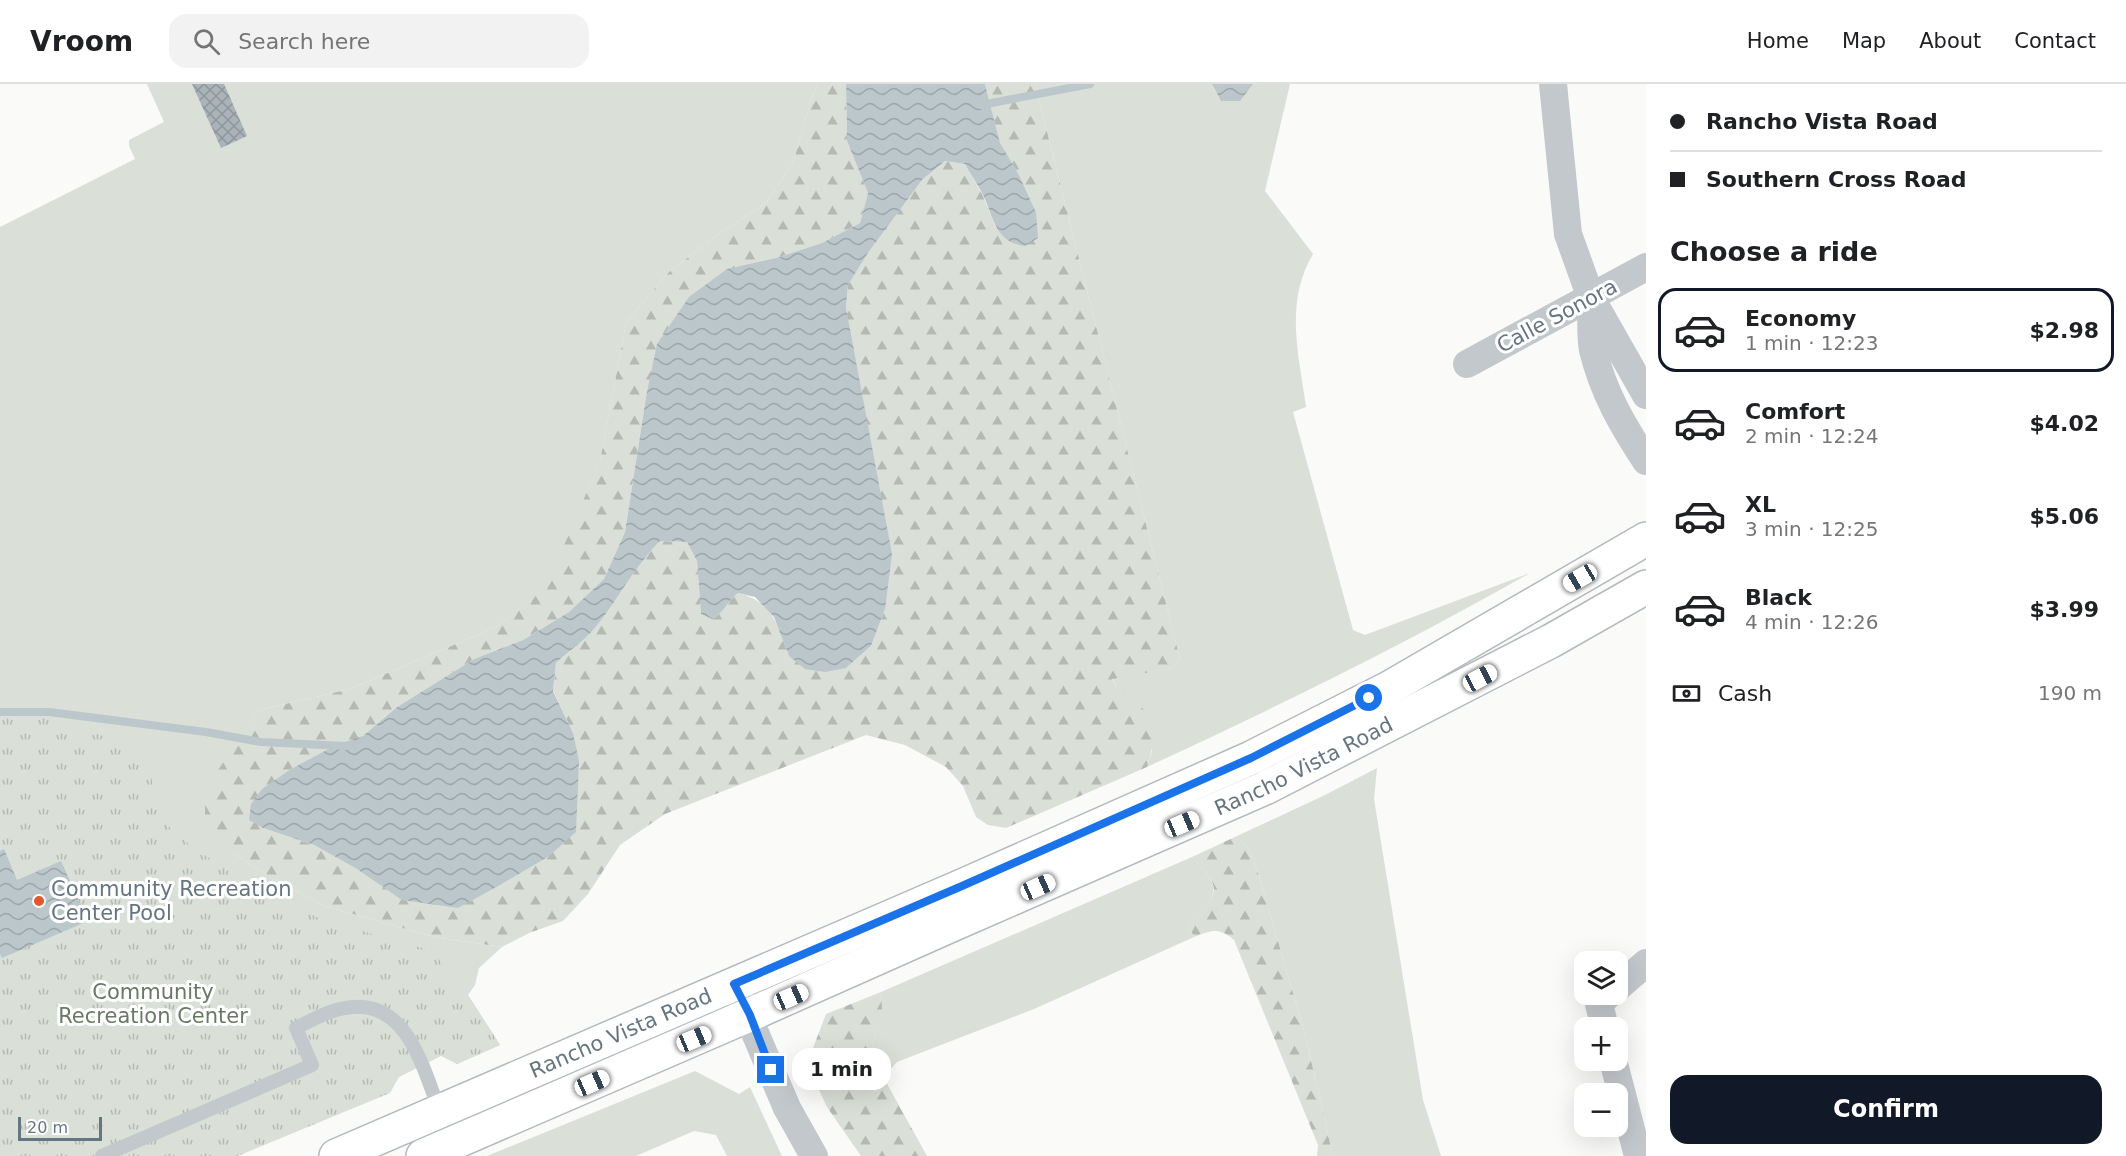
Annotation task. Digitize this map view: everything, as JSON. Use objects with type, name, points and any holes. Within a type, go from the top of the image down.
[{"type":"main road","name":"Rancho Vista Road","points":[[336,1156],[962,886],[1251,758],[1389,688],[1646,539]]},
{"type":"main road","name":"Rancho Vista Road","points":[[423,1156],[1265,788],[1551,641],[1646,587]]},
{"type":"street","points":[[1553,84],[1568,234],[1591,298],[1646,395]]},
{"type":"street","name":"Calle Sonora","points":[[1467,364],[1646,267]]},
{"type":"street","points":[[1591,298],[1593,348],[1603,382],[1620,422],[1646,461]]},
{"type":"street","points":[[1628,979],[1646,963]]},
{"type":"street","points":[[734,984],[750,1015],[787,1108],[814,1156]]},
{"type":"street","points":[[1616,1071],[1638,1156]]},
{"type":"lane","points":[[102,1156],[312,1065],[296,1028],[324,1014],[352,1007],[379,1009],[399,1024],[409,1037],[440,1111]]},
{"type":"green space","points":[[147,84],[818,84],[811,100],[793,163],[766,203],[713,238],[669,272],[626,323],[600,461],[547,588],[496,627],[350,689],[259,710],[241,737],[233,853],[268,876],[325,906],[434,937],[502,947],[479,968],[475,985],[468,995],[500,1045],[457,1064],[0,757],[0,227],[135,159],[129,146],[129,140],[164,122]]},
{"type":"green space","points":[[818,84],[846,84],[847,141],[868,193],[860,223],[822,243],[776,258],[646,397],[625,532],[604,579],[569,612],[523,640],[474,659],[397,707],[363,736],[336,746],[291,769],[263,828],[314,845],[357,869],[457,908],[548,857],[573,733],[553,690],[556,663],[595,628],[642,562],[660,541],[687,542],[697,561],[701,614],[712,619],[738,593],[750,597],[767,609],[777,625],[789,656],[846,668],[871,646],[885,609],[846,308],[848,285],[868,253],[922,180],[945,161],[965,164],[982,194],[996,228],[1036,212],[1018,173],[1000,144],[985,84],[1035,84],[1180,659],[1173,668],[1112,679],[1121,691],[1145,711],[1149,718],[1153,742],[1147,767],[1006,828],[988,825],[976,817],[963,786],[946,767],[905,745],[866,735],[665,814],[620,845],[588,894],[563,921],[529,933],[502,947],[434,937],[325,906],[268,876],[233,853],[215,833],[205,817],[205,794],[216,773],[259,710],[350,689],[496,627],[546,588],[600,461],[626,323],[669,272],[713,238],[766,203],[793,163],[811,100]]},
{"type":"green space","points":[[1035,84],[1212,84],[1221,101],[1240,100],[1253,84],[1290,84],[1265,191],[1313,254],[1304,273],[1296,310],[1297,349],[1306,407],[1293,412],[1353,630],[1365,635],[1530,573],[1340,674],[1147,767],[1152,751],[1141,707],[1120,692],[1112,678],[1173,668],[1180,659]]},
{"type":"green space","name":"Community Recreation Center","points":[[0,706],[54,720],[125,743],[142,754],[151,776],[156,804],[170,828],[190,845],[231,873],[268,894],[323,920],[422,948],[437,956],[454,983],[468,995],[500,1045],[457,1064],[441,1056],[399,1077],[390,1093],[238,1156],[0,1156]]},
{"type":"green space","points":[[1377,768],[1374,799],[1423,1100],[1441,1156],[1333,1156],[1305,1034],[1259,876],[1249,850],[1237,836]]},
{"type":"green space","points":[[1237,836],[1249,850],[1259,876],[1305,1034],[1333,1156],[1317,1156],[1318,1145],[1234,940],[1219,931],[1194,937],[1189,926],[1206,906],[1214,892],[1210,878],[1192,857]]},
{"type":"green space","points":[[1192,857],[1213,885],[1211,899],[1189,926],[1194,937],[1034,1009],[897,1062],[888,1072],[873,1062],[869,1050],[879,1022],[881,992]]},
{"type":"green space","points":[[881,992],[882,1013],[872,1044],[871,1055],[873,1062],[888,1072],[886,1082],[927,1156],[861,1156],[827,1107],[807,1064],[826,1014]]},
{"type":"green space","points":[[695,1071],[739,1094],[750,1087],[782,1156],[727,1156],[716,1135],[694,1131],[636,1156],[487,1156]]},
{"type":"water","points":[[846,84],[985,84],[1000,143],[1018,173],[1036,212],[1038,238],[1025,246],[1007,239],[996,227],[982,193],[965,164],[945,161],[922,180],[868,253],[848,285],[846,308],[892,554],[885,609],[871,646],[846,668],[825,672],[805,669],[789,656],[774,617],[755,597],[738,593],[712,619],[701,614],[697,561],[687,542],[660,541],[642,562],[595,628],[556,663],[553,691],[573,733],[579,761],[576,832],[548,857],[458,908],[402,900],[357,869],[314,845],[263,828],[249,820],[251,804],[262,789],[291,769],[336,745],[363,736],[397,707],[474,659],[523,640],[569,612],[604,579],[625,532],[646,397],[657,344],[689,297],[727,269],[776,258],[822,243],[860,223],[868,193],[847,141]]},
{"type":"water","points":[[1212,84],[1253,84],[1240,101],[1221,101]]},
{"type":"water","name":"Community Recreation Center Pool","points":[[4,849],[17,880],[61,861],[88,921],[2,958],[0,954],[0,851]]},
{"type":"building","points":[[192,84],[224,84],[247,136],[221,148]]},
{"type":"waterway","points":[[981,105],[1090,84]]},
{"type":"waterway","points":[[0,712],[49,712],[206,732],[261,742],[345,746]]},
{"type":"place","name":"Community Recreation Center Pool","points":[[39,901]]},
{"type":"route","points":[[771,1070],[750,1015],[734,984],[1251,758],[1369,698]]}]
